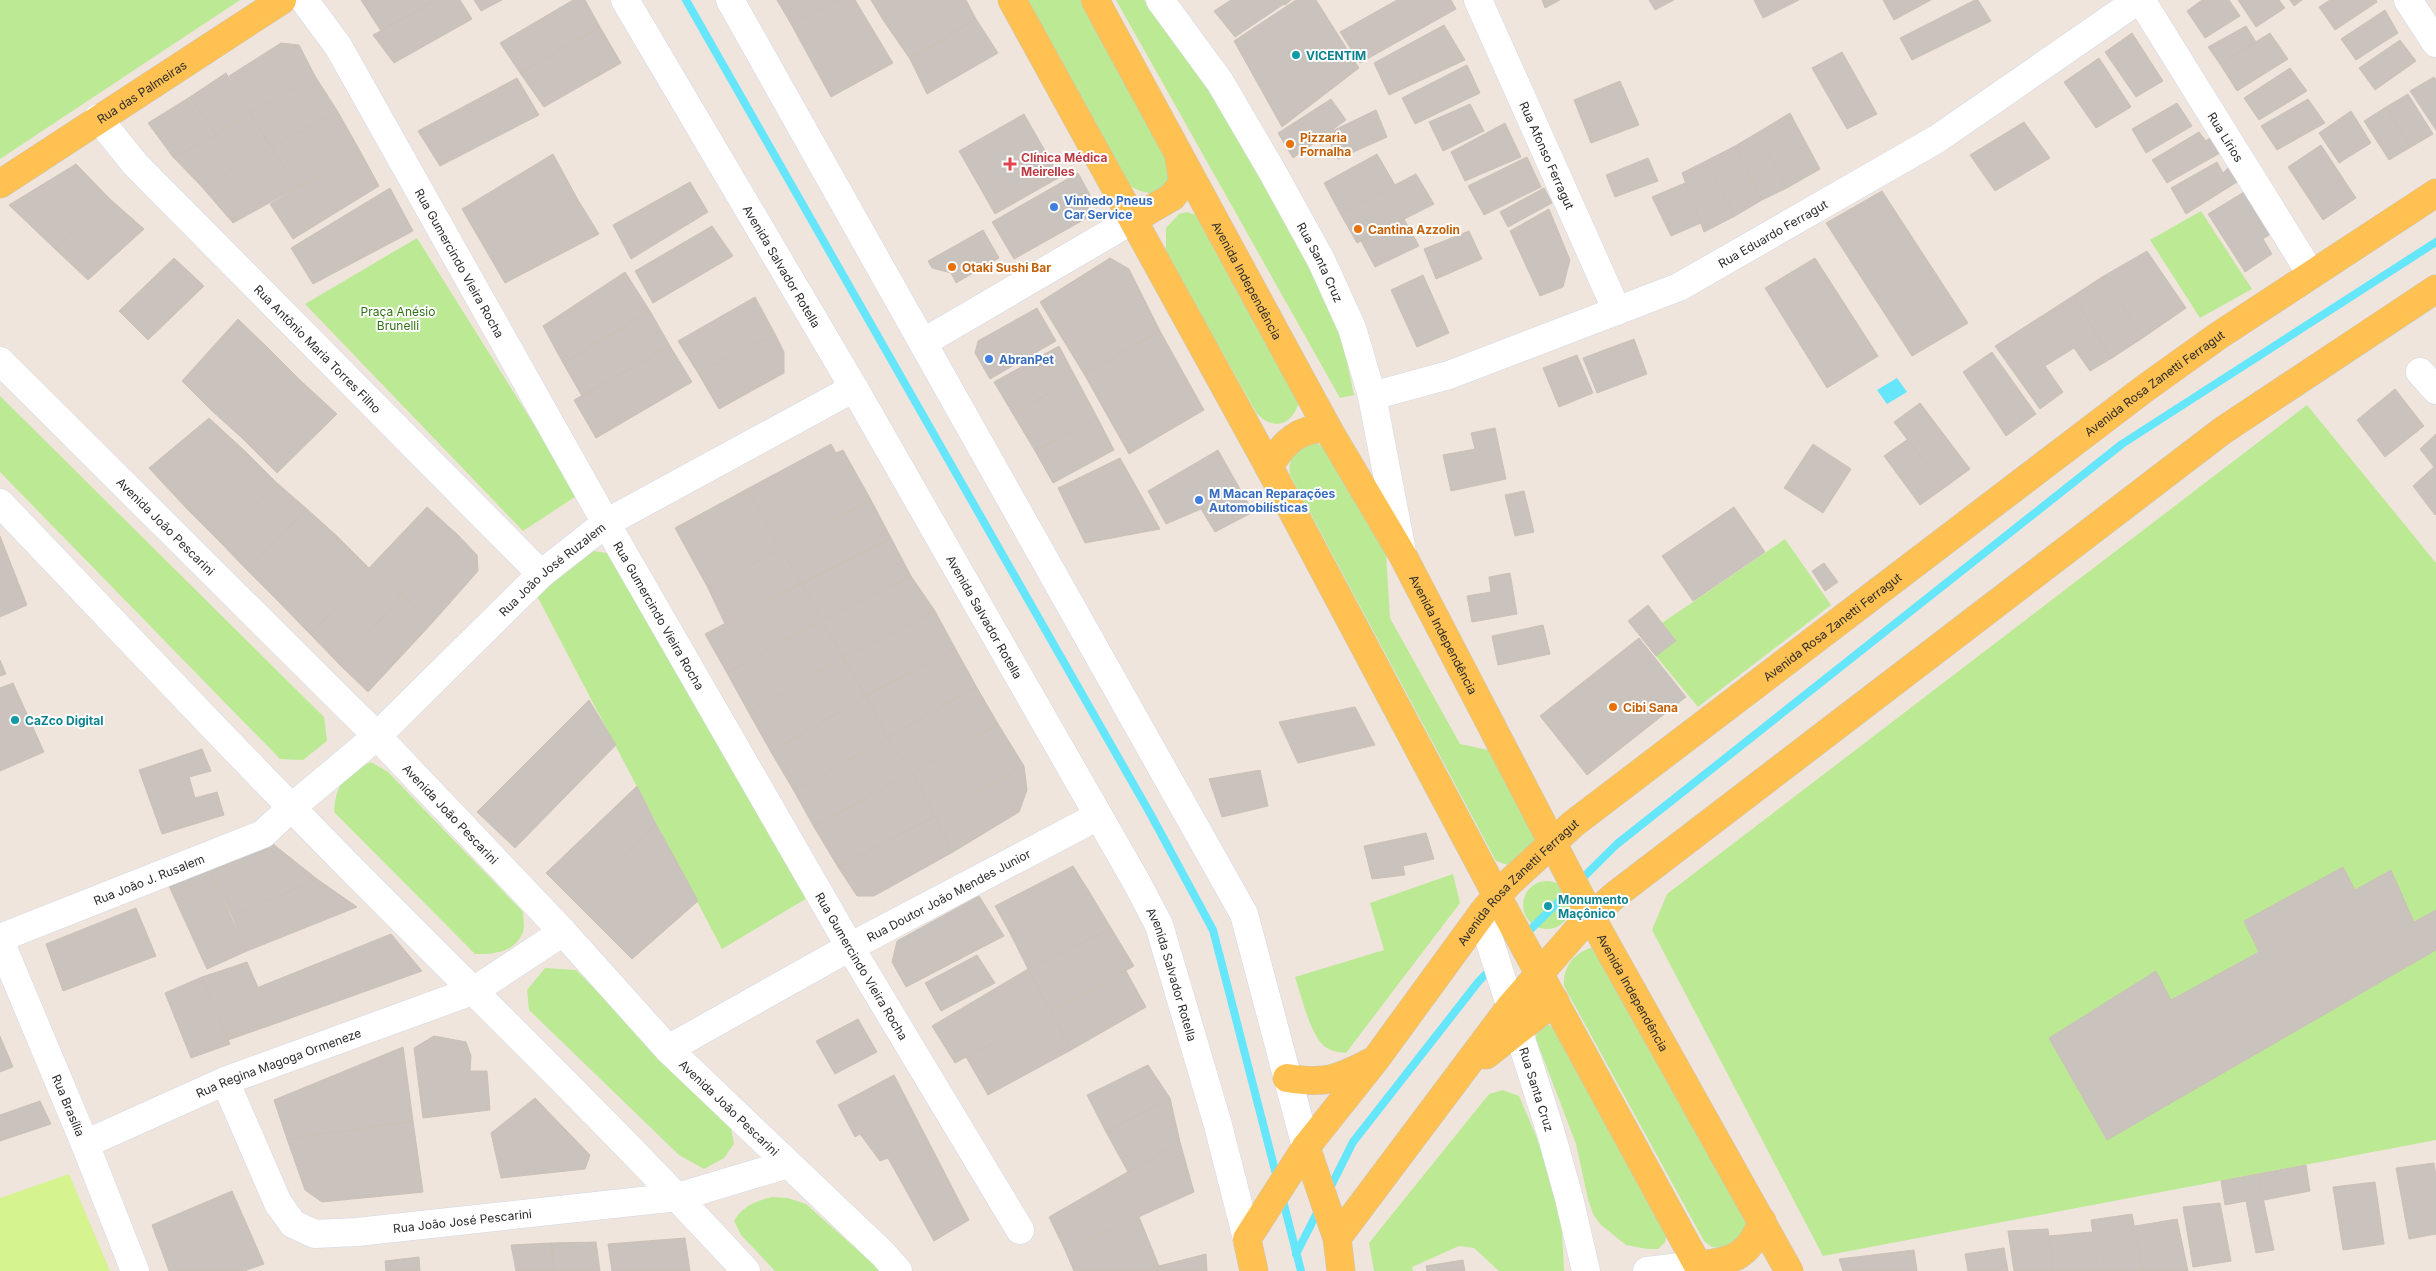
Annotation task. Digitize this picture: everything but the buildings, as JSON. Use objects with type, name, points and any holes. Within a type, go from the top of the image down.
[{"type":"main road","name":"Rua das Palmeiras","points":[[0,184],[98,118],[282,0]]},
{"type":"main road","points":[[1012,0],[1269,467],[1492,902],[1539,972],[1700,1268],[1737,1258],[1756,1240],[1762,1221]]},
{"type":"main road","name":"Avenida Independência","points":[[1095,0],[1328,428],[1403,556],[1590,917],[1789,1271]]},
{"type":"main road","points":[[1134,219],[1172,197],[1184,183],[1178,153]]},
{"type":"main road","name":"Avenida Rosa Zanetti Ferragut","points":[[1247,1239],[1306,1147],[1376,1059],[1492,902],[1583,816],[2144,389],[2311,274],[2436,193]]},
{"type":"main road","points":[[1337,1238],[1459,1076],[1514,1018],[1539,972],[1590,917],[1614,896],[2222,431],[2436,289]]},
{"type":"main road","points":[[1269,467],[1286,442],[1298,434],[1316,428],[1328,428]]},
{"type":"main road","points":[[1514,1018],[1555,1001]]},
{"type":"main road","points":[[1287,1078],[1317,1082],[1346,1075],[1376,1059]]},
{"type":"main road","points":[[1306,1147],[1337,1238],[1341,1271]]},
{"type":"main road","name":"Avenida Salvador Rotella","points":[[1247,1239],[1254,1271]]},
{"type":"street","name":"Rua Gumercindo Vieira Rocha","points":[[304,0],[338,46],[606,523],[850,947],[1020,1230]]},
{"type":"street","name":"Avenida Salvador Rotella","points":[[625,0],[854,388],[1159,925],[1218,1125],[1247,1239]]},
{"type":"street","points":[[730,0],[1244,914],[1306,1147]]},
{"type":"street","name":"Rua Santa Cruz","points":[[1160,0],[1220,82],[1321,260],[1352,328],[1372,396],[1403,556]]},
{"type":"street","name":"Rua Afonso Ferragut","points":[[1478,0],[1617,311]]},
{"type":"street","name":"Rua Eduardo Ferragut","points":[[1372,396],[1449,376],[1679,287],[1937,139],[2139,0]]},
{"type":"street","name":"Rua Lírios","points":[[2139,0],[2311,274]]},
{"type":"street","points":[[2408,0],[2436,43]]},
{"type":"street","name":"Rua Antônio Maria Torres Filho","points":[[98,118],[135,164],[541,574]]},
{"type":"street","points":[[924,342],[1134,219]]},
{"type":"street","name":"Avenida João Pescarini","points":[[0,361],[377,736],[563,932],[668,1049],[883,1254],[898,1271]]},
{"type":"street","name":"Rua João José Ruzalem","points":[[291,808],[377,736],[541,574],[606,523],[854,388]]},
{"type":"street","points":[[0,503],[291,808],[475,990],[678,1197],[746,1271]]},
{"type":"street","name":"Rua João J. Rusalem","points":[[0,939],[263,834],[291,808]]},
{"type":"street","name":"Rua Doutor João Mendes Junior","points":[[668,1049],[850,947],[1098,816]]},
{"type":"street","name":"Rua Santa Cruz","points":[[1492,902],[1488,936],[1553,1138],[1586,1271]]},
{"type":"street","name":"Rua Regina Magoga Ormeneze","points":[[85,1144],[225,1080],[475,990],[563,932]]},
{"type":"street","name":"Rua Brasília","points":[[0,939],[85,1144],[135,1271]]},
{"type":"street","name":"Rua João José Pescarini","points":[[225,1080],[278,1203],[293,1224],[314,1234],[357,1232],[678,1197],[788,1164]]},
{"type":"street","points":[[1647,1271],[1700,1268]]},
{"type":"green space","points":[[0,0],[240,0],[0,159]]},
{"type":"green space","points":[[1028,0],[1083,0],[1173,170],[1167,185],[1153,194],[1130,186]]},
{"type":"green space","points":[[1116,0],[1144,0],[1217,95],[1338,319],[1354,395],[1340,398]]},
{"type":"green space","points":[[2201,211],[2252,289],[2200,318],[2150,240]]},
{"type":"green space","points":[[1187,212],[1197,215],[1299,403],[1287,421],[1276,424],[1270,423],[1257,414],[1166,252],[1166,228],[1179,214]]},
{"type":"green space","name":"Praça Anésio Brunelli","points":[[417,238],[578,495],[523,531],[305,304]]},
{"type":"green space","points":[[0,396],[324,717],[327,741],[303,760],[280,759],[0,472]]},
{"type":"green space","points":[[2307,405],[2436,563],[2436,1140],[1823,1256],[1652,930],[1667,894]]},
{"type":"green space","points":[[1308,443],[1318,444],[1327,449],[1386,553],[1390,618],[1460,744],[1493,751],[1536,841],[1516,861],[1508,865],[1496,861],[1290,475],[1289,469],[1293,456]]},
{"type":"green space","points":[[1785,539],[1831,605],[1698,707],[1656,656],[1676,641],[1662,623]]},
{"type":"green space","points":[[593,551],[608,553],[809,897],[722,949],[537,596],[580,557]]},
{"type":"green space","points":[[371,762],[388,772],[523,912],[524,930],[515,944],[496,953],[475,954],[334,812],[337,794],[348,775]]},
{"type":"green space","points":[[1453,874],[1460,903],[1346,1053],[1337,1052],[1324,1046],[1310,1024],[1295,977],[1384,950],[1370,903]]},
{"type":"green space","points":[[1547,881],[1556,883],[1564,888],[1569,896],[1571,905],[1569,914],[1564,922],[1556,927],[1547,929],[1538,927],[1530,922],[1525,914],[1523,905],[1525,896],[1530,888],[1538,883]]},
{"type":"green space","points":[[1594,947],[1748,1218],[1746,1233],[1724,1249],[1712,1247],[1704,1241],[1564,986],[1565,973],[1571,961],[1587,949]]},
{"type":"green space","points":[[545,968],[576,970],[731,1127],[734,1144],[724,1158],[704,1169],[679,1155],[529,1010],[527,990]]},
{"type":"green space","points":[[1543,1023],[1557,1028],[1668,1232],[1665,1242],[1658,1249],[1626,1245],[1601,1225],[1593,1214],[1576,1144],[1536,1039],[1537,1026]]},
{"type":"green space","points":[[1503,1090],[1519,1096],[1551,1171],[1562,1232],[1564,1271],[1499,1271],[1474,1248],[1459,1246],[1412,1267],[1413,1271],[1374,1271],[1369,1243],[1489,1094]]},
{"type":"green space","points":[[69,1174],[110,1271],[0,1271],[0,1198]]},
{"type":"green space","points":[[772,1197],[788,1198],[806,1204],[881,1271],[775,1271],[741,1235],[734,1221],[745,1208],[760,1200]]},
{"type":"water","points":[[1897,378],[1907,392],[1887,404],[1877,390]]},
{"type":"waterway","points":[[686,0],[1151,815],[1213,930],[1277,1178]]},
{"type":"waterway","points":[[1524,936],[1617,844],[2122,444],[2436,242]]},
{"type":"waterway","points":[[1329,1190],[1353,1142],[1479,981],[1493,967]]},
{"type":"waterway","points":[[1282,1197],[1301,1271]]},
{"type":"waterway","points":[[1296,1254],[1319,1209]]},
{"type":"place","name":"VICENTIM","points":[[1296,55]]},
{"type":"place","name":"Pizzaria Fornalha","points":[[1290,144]]},
{"type":"place","name":"Clínica Médica Meirelles","points":[[1010,164]]},
{"type":"place","name":"Vinhedo Pneus Car Service","points":[[1054,207]]},
{"type":"place","name":"Cantina Azzolin","points":[[1358,229]]},
{"type":"place","name":"Otaki Sushi Bar","points":[[952,267]]},
{"type":"place","name":"AbranPet","points":[[989,359]]},
{"type":"place","name":"M Macan Reparações Automobilísticas","points":[[1199,500]]},
{"type":"place","name":"Cibi Sana","points":[[1613,707]]},
{"type":"place","name":"CaZco Digital","points":[[15,720]]},
{"type":"place","name":"Monumento Maçônico","points":[[1548,906]]}]
